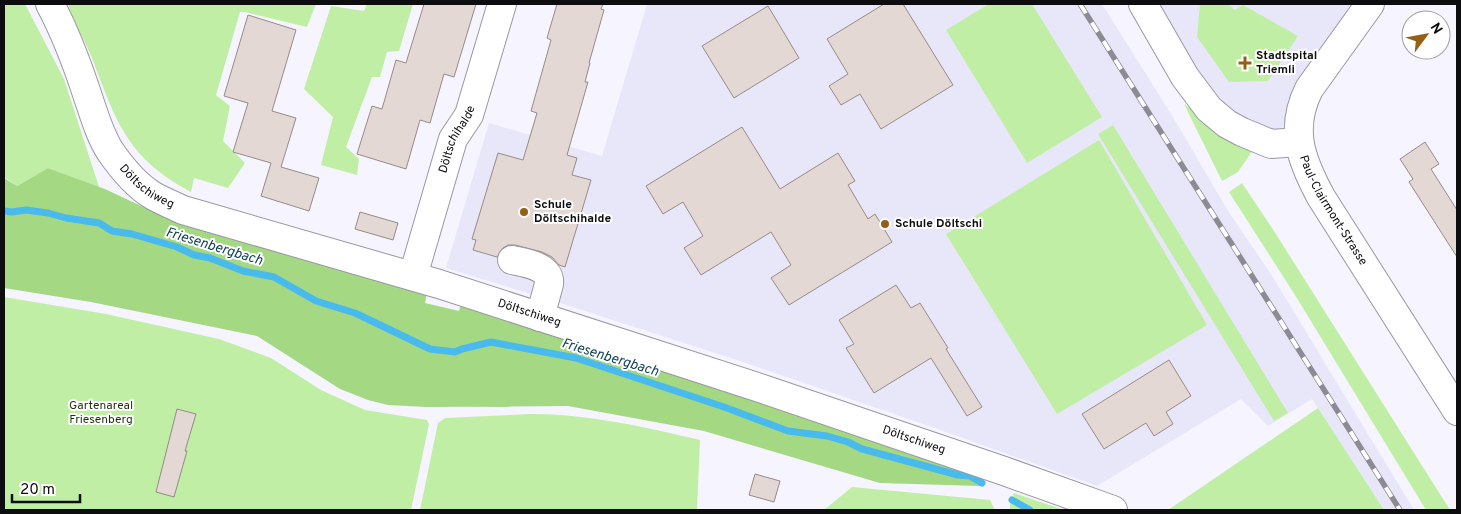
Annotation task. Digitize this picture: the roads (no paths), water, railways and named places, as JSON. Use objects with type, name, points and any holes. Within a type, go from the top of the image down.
[{"type":"street","name":"Döltschiweg","points":[[50,4],[73,54],[101,132],[110,150],[128,174],[151,194],[183,210],[414,276],[763,389],[1113,510]]},
{"type":"street","name":"Döltschihalde","points":[[414,276],[453,139],[469,115],[502,4]]},
{"type":"street","points":[[1143,4],[1185,78],[1209,109],[1227,124],[1271,144],[1299,142]]},
{"type":"street","name":"Paul-Clairmont-Strasse","points":[[1370,4],[1307,94],[1299,118],[1299,142],[1302,156],[1321,196],[1457,411]]},
{"type":"street","points":[[512,260],[542,269],[550,280],[540,317]]},
{"type":"waterway","name":"Friesenbergbach","points":[[4,211],[26,210],[99,223],[112,231],[132,234],[177,247],[194,255],[210,258],[243,271],[274,277],[316,301],[355,313],[430,349],[455,352],[491,342],[576,358],[724,407],[788,431],[827,436],[848,442],[862,449],[958,475],[970,476],[982,483]]},
{"type":"waterway","name":"Friesenbergbach","points":[[1012,500],[1030,510]]},
{"type":"railway","points":[[1080,4],[1400,510]]},
{"type":"place","name":"Stadtspital Triemli","points":[[1245,63]]},
{"type":"place","name":"Schule Döltschihalde","points":[[524,212]]},
{"type":"place","name":"Schule Döltschi","points":[[885,224]]},
{"type":"park label","name":"Gartenareal Friesenberg","points":[[101,413]]}]
